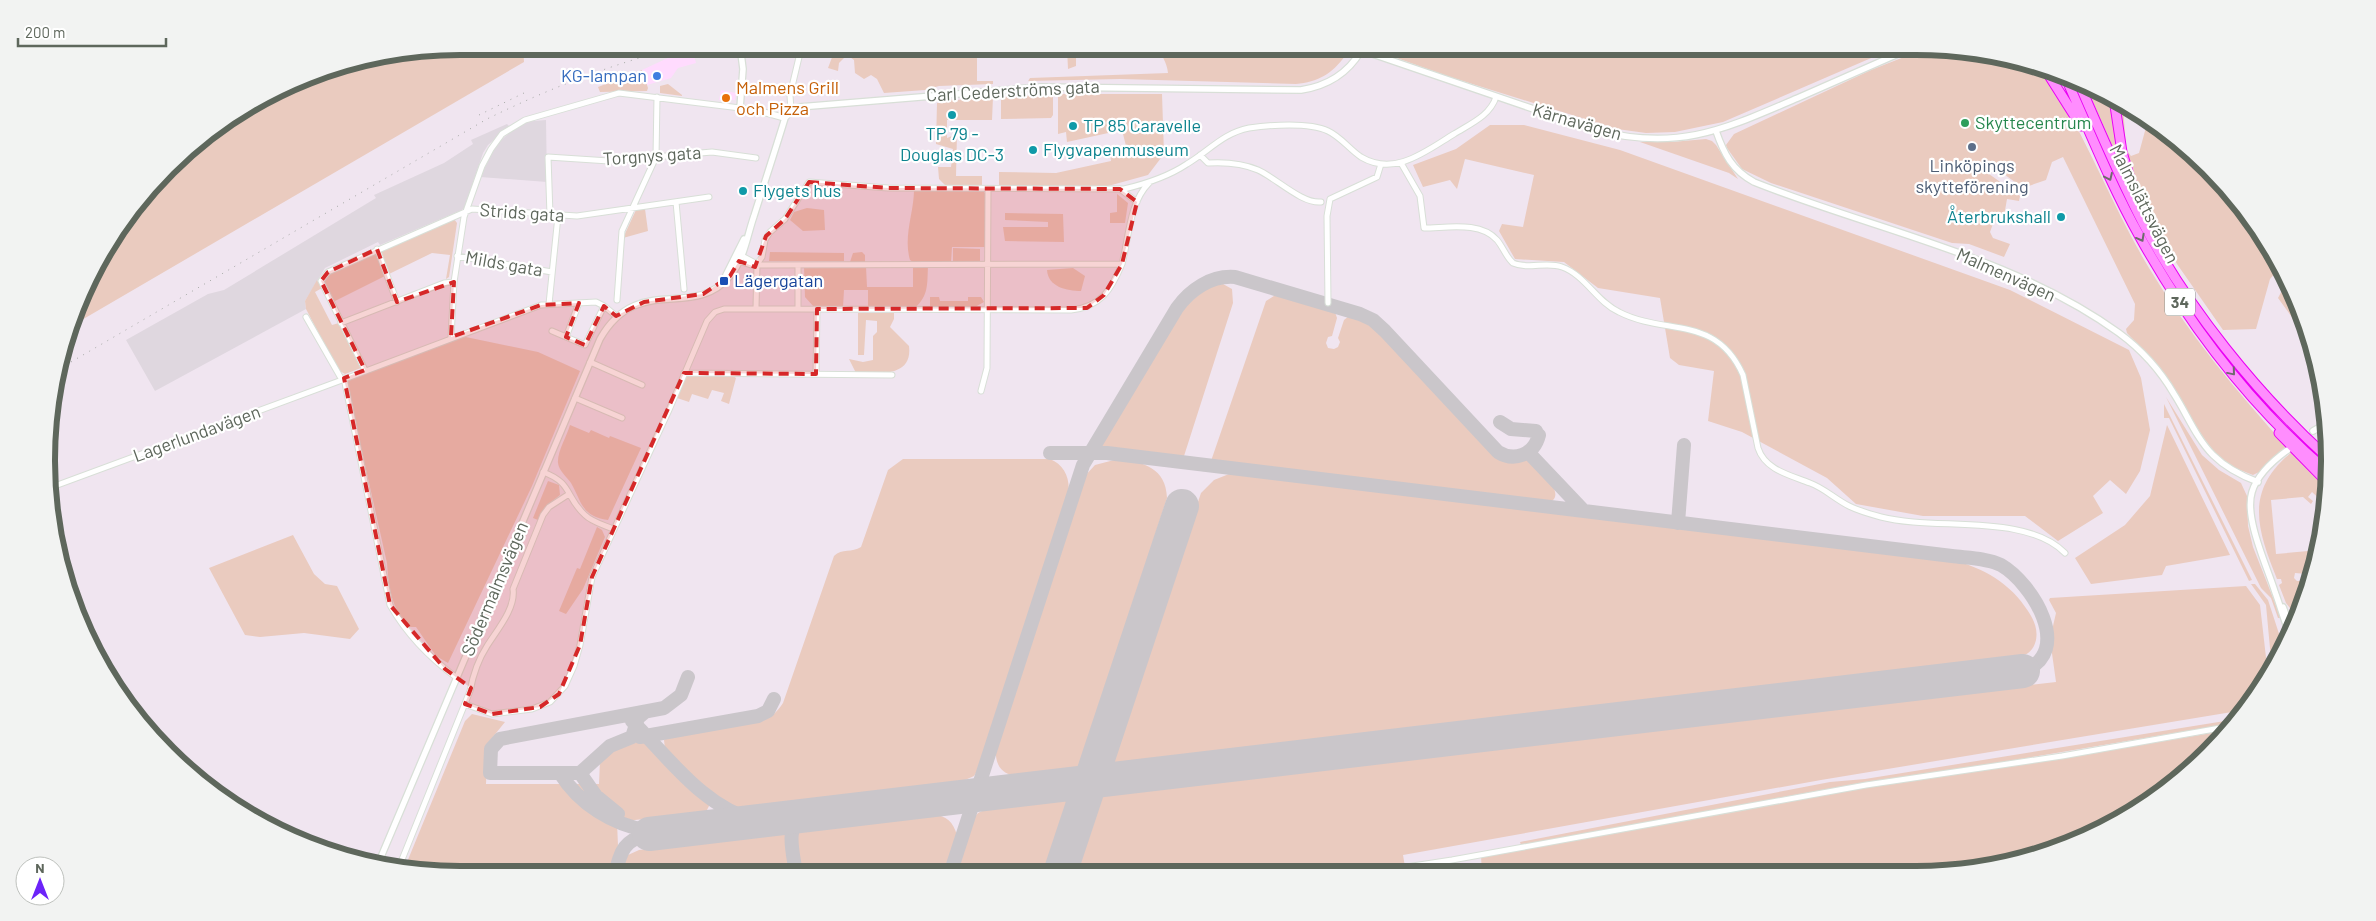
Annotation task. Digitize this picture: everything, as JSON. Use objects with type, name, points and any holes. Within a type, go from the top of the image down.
[{"type":"highway","points":[[2051,79],[2101,159]]},
{"type":"highway","name":"Malmslättsvägen","points":[[2069,85],[2101,159],[2161,274],[2208,344],[2256,400],[2321,465]]},
{"type":"highway","name":"Malmslättsvägen","points":[[2083,91],[2144,224],[2197,309],[2266,395],[2321,451]]},
{"type":"highway","points":[[2115,108],[2122,152],[2144,224]]},
{"type":"highway","name":"34","points":[[2266,395],[2320,443]]},
{"type":"highway","name":"34","points":[[2256,400],[2276,430],[2320,475]]},
{"type":"street","points":[[740,108],[743,69],[742,55]]},
{"type":"street","points":[[552,331],[585,345],[604,306],[616,316],[638,303],[692,297],[717,287],[738,257],[754,216],[785,118],[790,111],[790,95],[799,55]]},
{"type":"street","name":"Carl Cederströms gata","points":[[790,111],[799,107],[1041,88],[1301,90],[1317,86],[1337,77],[1348,69],[1358,55]]},
{"type":"street","name":"Kärnavägen","points":[[1373,55],[1595,130],[1627,137],[1676,138],[1716,132],[1895,55]]},
{"type":"street","points":[[450,337],[457,256],[467,210],[482,166],[491,149],[496,140],[512,126],[525,120],[613,93],[740,108],[767,112],[785,118]]},
{"type":"street","points":[[617,300],[621,236],[656,157],[657,97]]},
{"type":"street","points":[[756,308],[757,264],[762,257],[766,236],[785,218],[809,182],[888,188],[1120,189],[1151,181],[1185,166],[1219,140],[1240,130],[1302,126],[1327,130],[1361,157],[1381,164],[1401,163],[1433,148],[1486,113],[1494,105],[1496,97]]},
{"type":"street","name":"Malmenvägen","points":[[1716,132],[1723,152],[1735,169],[1754,182],[1981,261],[2024,280],[2102,322],[2134,345],[2160,373],[2200,438],[2214,456],[2231,469],[2258,482]]},
{"type":"street","name":"Torgnys gata","points":[[550,215],[548,157],[609,161],[712,152],[756,158]]},
{"type":"street","points":[[1200,155],[1208,162],[1231,163],[1257,170],[1305,199],[1321,202]]},
{"type":"street","points":[[1401,163],[1420,196],[1424,228],[1482,230],[1498,242],[1513,263],[1528,267],[1550,265],[1562,267],[1572,273],[1600,300],[1618,312],[1640,319],[1698,331],[1726,348],[1743,375],[1758,448],[1762,459],[1770,466],[1818,486],[1850,507],[1865,512],[1914,523],[1986,526],[2022,531],[2049,540],[2065,553]]},
{"type":"street","points":[[1328,304],[1327,216],[1330,198],[1377,177],[1381,164]]},
{"type":"street","points":[[465,704],[486,712],[505,713],[540,707],[560,694],[574,666],[584,625],[589,585],[712,314],[724,309],[756,308],[1071,310],[1087,308],[1104,295],[1122,264],[1137,202],[1141,192],[1151,181]]},
{"type":"street","points":[[981,391],[987,368],[988,189]]},
{"type":"street","points":[[1120,189],[1137,202]]},
{"type":"street","name":"Strids gata","points":[[341,323],[321,281],[328,272],[467,210],[483,208],[558,216],[577,216],[709,197]]},
{"type":"street","points":[[676,202],[684,289]]},
{"type":"street","points":[[549,304],[558,216]]},
{"type":"street","points":[[377,249],[397,302]]},
{"type":"street","name":"Milds gata","points":[[457,256],[552,272]]},
{"type":"street","points":[[738,257],[751,266],[757,264],[1122,264]]},
{"type":"street","points":[[798,265],[798,309]]},
{"type":"street","name":"Milds gata","points":[[341,323],[444,283],[454,282]]},
{"type":"street","points":[[566,337],[579,302]]},
{"type":"street","name":"Lagerlundavägen","points":[[56,486],[534,307],[579,302],[596,302],[604,306]]},
{"type":"street","points":[[816,309],[816,374]]},
{"type":"street","name":"Södermalmsvägen","points":[[381,858],[590,362],[604,333],[616,316]]},
{"type":"street","points":[[306,317],[343,379],[390,605],[408,631],[445,669],[457,678]]},
{"type":"street","points":[[341,323],[365,370]]},
{"type":"street","points":[[590,362],[642,385]]},
{"type":"street","points":[[684,373],[892,375]]},
{"type":"street","points":[[575,398],[622,418]]},
{"type":"street","points":[[2313,431],[2319,427]]},
{"type":"street","points":[[2286,624],[2255,537],[2251,493],[2273,462],[2289,449]]},
{"type":"street","points":[[543,472],[559,478],[587,517],[613,529]]},
{"type":"street","points":[[402,862],[465,704],[474,674],[486,646],[499,629],[514,596],[513,589],[543,515],[549,507],[569,494]]},
{"type":"street","points":[[2276,594],[2288,621]]},
{"type":"street","points":[[1413,866],[1866,784],[2062,756],[2220,728]]},
{"type":"highlighted area","points":[[809,182],[888,188],[1120,189],[1137,202],[1122,264],[1104,295],[1087,308],[817,309],[816,374],[684,373],[592,577],[580,645],[559,694],[540,707],[492,714],[465,704],[471,688],[445,669],[390,605],[344,378],[365,370],[321,281],[328,272],[377,249],[397,302],[454,282],[451,337],[541,305],[579,303],[566,337],[585,345],[604,306],[616,316],[644,302],[703,294],[730,276],[739,261],[755,267],[766,236],[785,219]]},
{"type":"shaded area","points":[[460,55],[524,55],[524,62],[80,321],[109,258],[123,235],[156,193],[193,156],[235,123],[258,109],[305,86],[330,77],[356,69],[408,58]]},
{"type":"shaded area","points":[[694,55],[696,63],[678,68],[671,78],[647,85],[642,70],[670,57]]},
{"type":"shaded area","points":[[833,55],[847,55],[839,63],[838,71],[828,68]]},
{"type":"shaded area","points":[[847,55],[977,55],[977,81],[993,81],[993,84],[939,86],[925,90],[884,93],[877,79],[871,75],[864,79],[855,73],[854,60]]},
{"type":"shaded area","points":[[1067,55],[1076,55],[1076,66],[1068,69]]},
{"type":"shaded area","points":[[1162,55],[1345,56],[1335,68],[1324,76],[1296,84],[1120,79],[1028,81],[1030,78],[1168,73]]},
{"type":"shaded area","points":[[1388,55],[1878,55],[1723,122],[1675,132],[1646,133],[1617,129],[1450,77]]},
{"type":"shaded area","points":[[1909,55],[1942,56],[1995,63],[2048,78],[2070,115],[2125,225],[2164,292],[2214,361],[2249,405],[2287,447],[2253,475],[2235,468],[2218,457],[2203,437],[2158,366],[2127,333],[2126,329],[2134,320],[2135,304],[2063,157],[2052,162],[2046,180],[2023,188],[1997,169],[1989,174],[2020,196],[2019,201],[2007,199],[2003,222],[1994,221],[1990,232],[1993,238],[2010,244],[2004,257],[1969,244],[1952,243],[1771,183],[1742,169],[1727,148],[1726,145],[1734,134],[1871,70]]},
{"type":"shaded area","points":[[642,70],[648,88],[647,91],[600,92],[598,87]]},
{"type":"shaded area","points":[[668,84],[682,96],[660,93],[660,86]]},
{"type":"shaded area","points":[[721,90],[736,93],[735,100],[719,100]]},
{"type":"shaded area","points":[[1053,94],[1053,115],[1051,118],[1001,119],[1001,97]]},
{"type":"shaded area","points":[[1058,94],[1162,94],[1164,154],[1148,175],[1108,186],[999,186],[999,172],[1056,173],[1111,161],[1110,154],[1127,150],[1122,130],[1067,142],[1066,132],[1058,134]]},
{"type":"shaded area","points":[[2090,95],[2112,106],[2119,161]]},
{"type":"shaded area","points":[[993,97],[992,120],[947,120],[947,138],[957,134],[956,176],[982,176],[982,186],[946,186],[939,179],[938,167],[951,167],[953,149],[936,144],[937,103],[947,102],[948,99]]},
{"type":"shaded area","points":[[2119,110],[2124,112],[2126,149],[2131,156],[2139,153],[2146,127],[2183,156],[2202,174],[2237,214],[2253,235],[2275,273],[2270,279],[2256,329],[2223,330],[2177,264],[2150,217],[2128,162]]},
{"type":"shaded area","points":[[546,120],[547,182],[480,177],[497,144],[517,126],[522,122]]},
{"type":"shaded area","points":[[507,124],[509,126],[488,145],[483,153],[464,209],[380,245],[378,242],[325,268],[305,301],[306,309],[155,391],[126,340],[208,294],[224,290],[376,198],[374,195],[444,163],[473,144],[471,140]]},
{"type":"shaded area","points":[[1490,125],[1524,125],[1620,150],[2010,290],[2129,350],[2141,378],[2150,430],[2140,471],[2126,494],[2110,480],[2093,496],[2103,513],[2058,541],[2025,516],[1923,516],[1856,504],[1827,478],[1742,432],[1708,421],[1714,371],[1679,365],[1670,358],[1660,298],[1598,288],[1564,262],[1515,259],[1499,231],[1502,224],[1523,227],[1534,175],[1465,159],[1457,189],[1450,180],[1423,187],[1413,165],[1456,149]]},
{"type":"shaded area","points":[[1706,139],[1716,145],[1738,179],[1729,173],[1640,142],[1672,142]]},
{"type":"shaded area","points":[[914,190],[984,192],[986,195],[985,247],[952,247],[951,262],[913,262],[910,260],[908,234]]},
{"type":"shaded area","points":[[1117,194],[1128,203],[1125,223],[1110,223],[1110,213],[1117,212]]},
{"type":"shaded area","points":[[807,208],[824,210],[825,230],[803,231],[790,220],[794,212]]},
{"type":"shaded area","points":[[645,209],[648,231],[623,238],[636,210]]},
{"type":"shaded area","points":[[1005,213],[1063,214],[1064,242],[1005,241],[1003,227],[1048,227],[1048,222],[1005,220]]},
{"type":"shaded area","points":[[454,219],[457,223],[449,277],[446,279],[450,255],[432,253],[389,274],[380,251]]},
{"type":"shaded area","points":[[953,248],[980,249],[980,261],[953,261]]},
{"type":"shaded area","points":[[770,252],[844,253],[844,261],[769,261]]},
{"type":"shaded area","points":[[862,252],[865,255],[865,262],[850,262],[853,253]]},
{"type":"shaded area","points":[[376,253],[385,276],[333,302],[324,282],[330,274]]},
{"type":"shaded area","points":[[804,267],[866,267],[867,287],[913,287],[913,267],[928,267],[927,284],[923,298],[915,308],[868,308],[868,290],[844,290],[843,307],[814,307],[805,297]]},
{"type":"shaded area","points":[[1073,268],[1085,276],[1081,291],[1059,287],[1048,276],[1047,270]]},
{"type":"shaded area","points":[[317,280],[322,288],[315,292],[332,325],[339,323],[361,368],[345,374],[338,370],[306,309],[305,301]]},
{"type":"shaded area","points":[[1223,284],[1232,289],[1233,303],[1184,456],[1100,448],[1101,442],[1180,312],[1202,291],[1211,286]]},
{"type":"shaded area","points":[[2283,289],[2297,324],[2278,298]]},
{"type":"shaded area","points":[[1277,294],[1335,312],[1337,318],[1332,336],[1328,337],[1326,343],[1328,348],[1334,349],[1338,347],[1340,342],[1338,338],[1344,320],[1349,316],[1373,326],[1493,453],[1507,459],[1527,460],[1537,466],[1548,478],[1555,491],[1555,497],[1552,501],[1211,461],[1266,301]]},
{"type":"shaded area","points":[[930,297],[939,297],[940,301],[968,301],[968,297],[981,297],[984,302],[975,307],[930,307]]},
{"type":"shaded area","points":[[858,313],[894,313],[894,319],[890,327],[909,346],[909,356],[900,369],[883,373],[856,373],[849,359],[863,362],[873,360],[873,336],[877,332],[877,321],[866,320],[864,355],[858,355]]},
{"type":"shaded area","points":[[461,336],[538,352],[580,371],[532,486],[448,663],[436,656],[416,627],[408,627],[394,604],[387,563],[346,380]]},
{"type":"shaded area","points":[[685,376],[733,376],[736,378],[729,404],[721,401],[724,393],[712,390],[708,399],[692,394],[689,402],[677,398]]},
{"type":"shaded area","points":[[2166,397],[2202,455],[2219,470],[2241,483],[2247,496],[2248,526],[2253,547],[2281,618],[2278,618],[2271,598],[2261,588]]},
{"type":"shaded area","points":[[2164,404],[2252,580],[2249,581],[2169,418],[2164,418]]},
{"type":"shaded area","points":[[570,425],[589,433],[591,430],[609,438],[610,436],[641,448],[608,520],[587,512],[559,466],[559,454]]},
{"type":"shaded area","points":[[2167,425],[2230,555],[2166,566],[2162,575],[2091,584],[2075,558],[2125,525],[2150,496]]},
{"type":"shaded area","points":[[2292,452],[2320,483],[2319,499],[2312,492],[2308,497],[2313,501],[2311,504],[2303,497],[2271,500],[2276,554],[2310,551],[2304,574],[2295,573],[2294,578],[2297,581],[2302,580],[2293,608],[2290,608],[2279,585],[2282,583],[2281,579],[2277,579],[2270,561],[2260,527],[2259,511],[2261,496],[2267,481],[2277,467]]},
{"type":"shaded area","points":[[903,459],[1050,459],[1060,465],[1068,479],[1068,496],[979,768],[974,776],[965,780],[739,808],[716,800],[665,749],[664,740],[668,737],[762,721],[779,709],[783,703],[834,556],[840,552],[861,547],[888,470]]},
{"type":"shaded area","points":[[1118,459],[1136,462],[1152,468],[1163,480],[1167,498],[1080,768],[1028,775],[1009,774],[999,767],[996,759],[996,750],[1084,477],[1095,465]]},
{"type":"shaded area","points":[[1229,474],[1952,560],[1985,572],[2013,592],[2032,618],[2036,628],[2036,640],[2031,650],[2021,656],[1110,764],[1201,493],[1214,480]]},
{"type":"shaded area","points":[[548,481],[559,485],[560,495],[545,507],[538,520],[533,518]]},
{"type":"shaded area","points":[[597,527],[602,530],[605,537],[583,589],[566,614],[559,611],[577,568],[580,569]]},
{"type":"shaded area","points":[[293,535],[314,574],[325,584],[337,586],[359,629],[350,639],[304,633],[260,637],[245,635],[209,568]]},
{"type":"shaded area","points":[[2251,584],[2255,584],[2268,600],[2280,637],[2271,656],[2266,605]]},
{"type":"shaded area","points":[[2246,586],[2260,605],[2267,664],[2253,686],[2233,712],[1821,780],[1403,855],[1405,866],[1077,866],[1101,795],[2056,682],[2050,639],[2056,613],[2049,600],[2050,598]]},
{"type":"shaded area","points":[[472,714],[505,722],[488,743],[486,784],[599,784],[600,761],[617,747],[642,741],[652,746],[710,804],[706,812],[617,822],[618,846],[612,866],[460,866],[407,863],[465,721]]},
{"type":"shaded area","points":[[2226,721],[2222,725],[1973,767],[1866,782],[1521,845],[1520,842],[1830,782],[1865,779]]},
{"type":"shaded area","points":[[2216,732],[2183,765],[2141,798],[2118,812],[2071,835],[2046,844],[2020,852],[1968,863],[1916,866],[1482,866],[1481,857],[1864,787],[2064,758]]},
{"type":"shaded area","points":[[1067,799],[1069,802],[1048,866],[958,866],[974,818],[978,813],[988,808]]},
{"type":"shaded area","points":[[932,815],[942,816],[949,820],[954,826],[957,835],[948,866],[622,866],[628,855],[639,850]]},
{"type":"shaded area","points":[[1450,863],[1451,866],[1429,866]]},
{"type":"taxiway","points":[[953,866],[1083,465],[1177,308],[1188,295],[1210,281],[1218,278],[1235,277],[1360,314],[1373,320],[1385,331],[1498,452],[1510,456],[1523,455],[1533,448],[1539,435]]},
{"type":"taxiway","points":[[1500,422],[1511,429],[1536,431]]},
{"type":"taxiway","points":[[1678,523],[1684,445]]},
{"type":"taxiway","points":[[1528,452],[1584,511],[1977,559],[2001,565],[2025,586],[2043,618],[2047,634],[2046,649],[2038,662],[2023,671]]},
{"type":"taxiway","points":[[1050,453],[1107,453],[1584,511]]},
{"type":"taxiway","points":[[645,712],[638,718],[632,737],[610,746],[580,773],[490,773],[491,749],[500,739],[664,708],[681,695],[688,677]]},
{"type":"taxiway","points":[[640,737],[758,716],[768,711],[774,699]]},
{"type":"taxiway","points":[[632,721],[688,780],[703,793],[719,805],[756,821]]},
{"type":"taxiway","points":[[560,773],[577,794],[598,811],[623,824],[649,831]]},
{"type":"taxiway","points":[[580,773],[596,796],[618,814]]},
{"type":"taxiway","points":[[795,866],[792,833],[798,820],[805,815]]},
{"type":"taxiway","points":[[617,866],[625,847],[634,839],[649,834]]},
{"type":"runway","points":[[1062,866],[1182,506]]},
{"type":"runway","points":[[649,834],[2023,671]]},
{"type":"railway","points":[[67,364],[487,119],[583,77],[650,55]]},
{"type":"railway","points":[[479,115],[526,92]]},
{"type":"place","name":"KG-lampan","points":[[657,76]]},
{"type":"place","name":"Malmens Grill och Pizza","points":[[726,98]]},
{"type":"place","name":"TP 79 - Douglas DC-3","points":[[952,115]]},
{"type":"place","name":"Skyttecentrum","points":[[1965,123]]},
{"type":"place","name":"TP 85 Caravelle","points":[[1073,126]]},
{"type":"place","name":"Linköpings skytteförening","points":[[1972,147]]},
{"type":"place","name":"Flygvapenmuseum","points":[[1033,150]]},
{"type":"place","name":"Flygets hus","points":[[743,191]]},
{"type":"place","name":"Återbrukshall","points":[[2061,217]]},
{"type":"place","name":"Lägergatan","points":[[724,281]]}]
